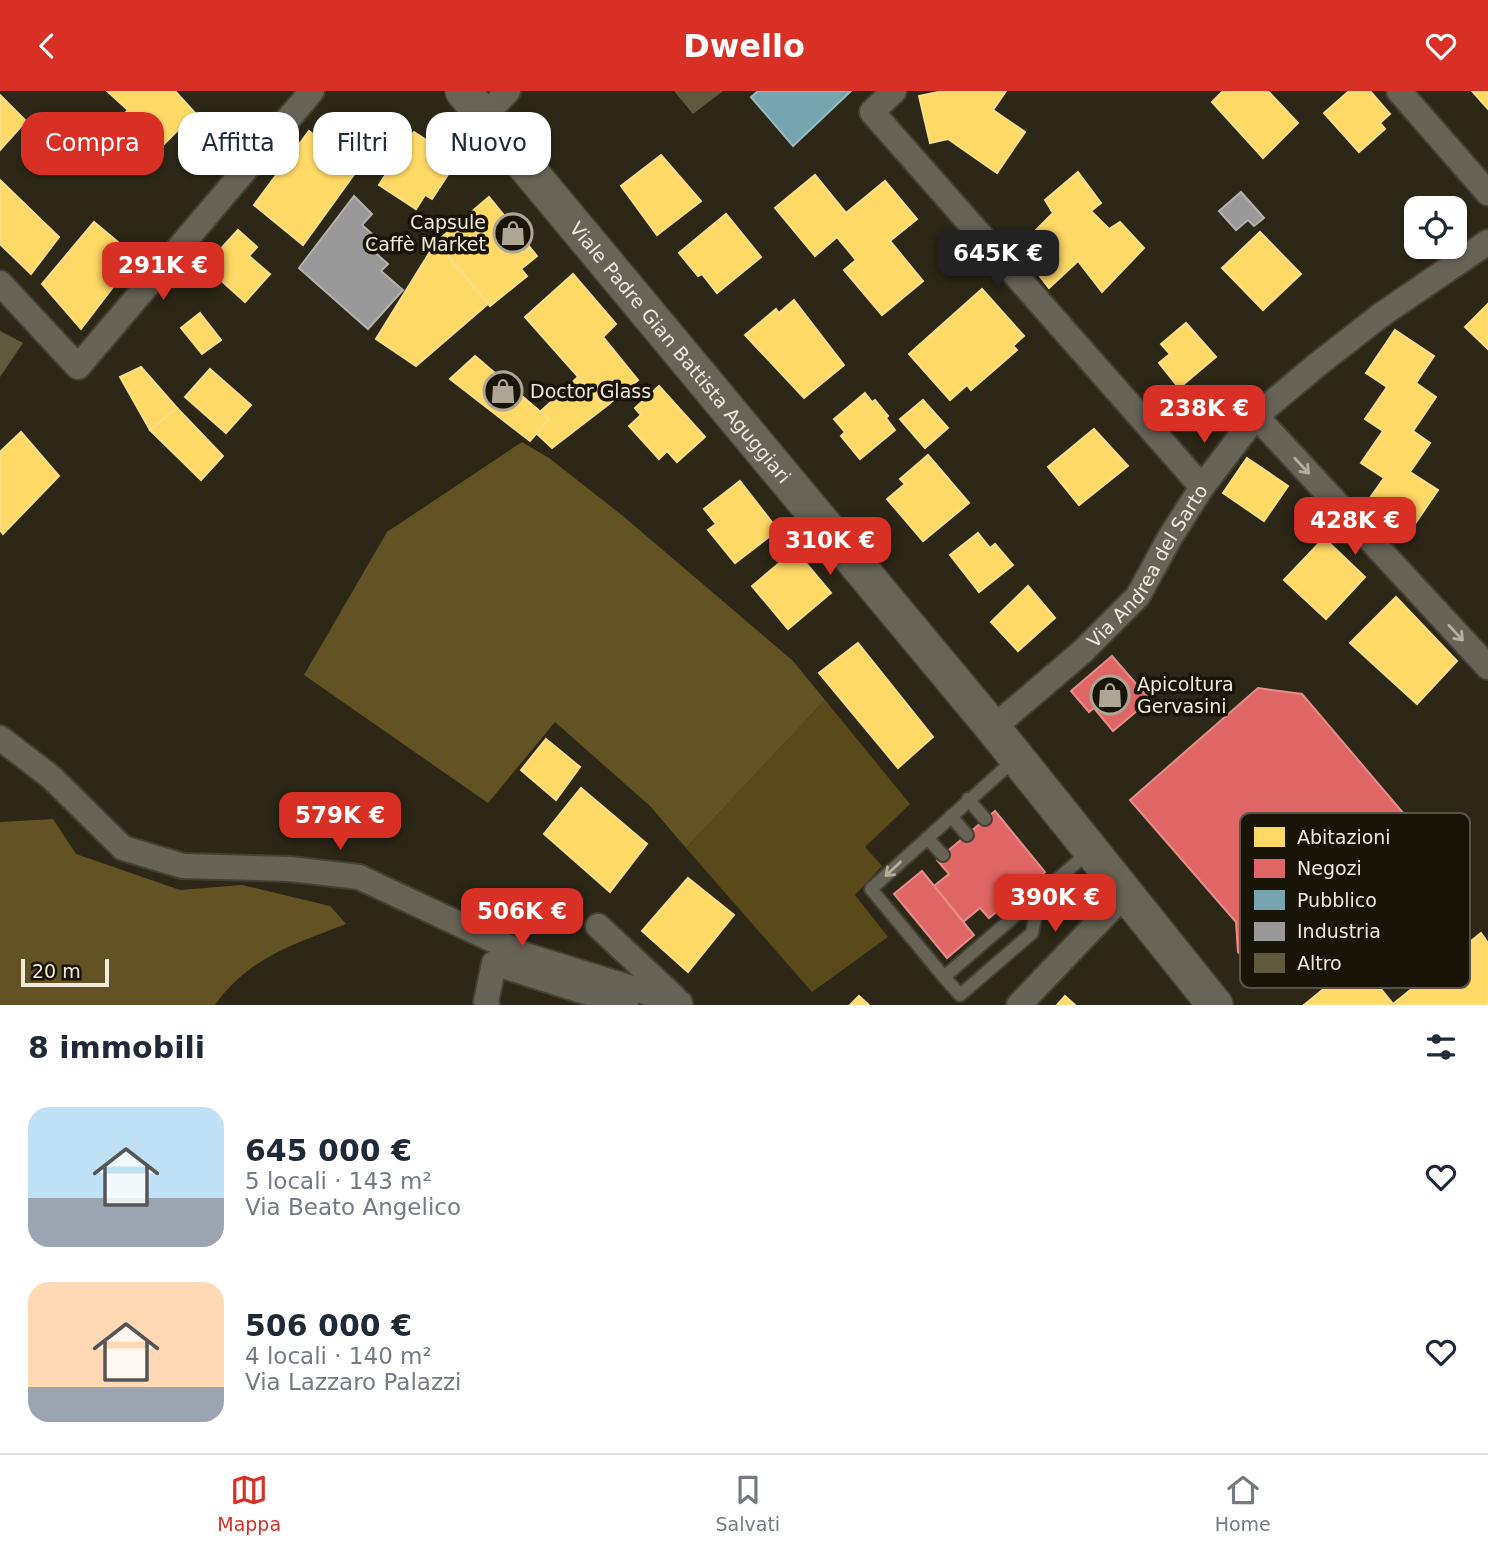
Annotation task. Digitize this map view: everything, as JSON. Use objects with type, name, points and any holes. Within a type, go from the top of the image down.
[{"type":"main road","name":"Viale Padre Gian Battista Aguggiari","points":[[474,104],[1017,757],[1215,1005]]},
{"type":"street","points":[[0,283],[78,367],[312,91]]},
{"type":"street","points":[[474,104],[508,91]]},
{"type":"street","points":[[894,91],[872,112],[1202,487]]},
{"type":"street","points":[[1399,91],[1488,193]]},
{"type":"street","name":"Via Andrea del Sarto","points":[[993,728],[1082,652],[1138,596],[1168,539],[1202,487],[1255,416],[1381,315],[1488,242]]},
{"type":"street","points":[[1255,416],[1488,667]]},
{"type":"street","points":[[0,738],[51,776],[122,848],[183,866],[290,870],[359,877],[525,955],[681,1004]]},
{"type":"street","points":[[1019,1005],[1125,894]]},
{"type":"street","points":[[598,926],[681,1004]]},
{"type":"street","points":[[487,1005],[494,963],[626,1005]]},
{"type":"lane","points":[[1017,757],[871,889],[960,995],[1032,933],[1041,887]]},
{"type":"lane","points":[[968,799],[985,819]]},
{"type":"lane","points":[[951,816],[967,835]]},
{"type":"lane","points":[[927,838],[943,855]]},
{"type":"lane","points":[[944,977],[1028,905],[1041,887],[1091,850]]},
{"type":"lane","points":[[1019,894],[1028,905]]},
{"type":"lane","points":[[996,913],[1006,924]]},
{"type":"shaded area","points":[[522,442],[549,458],[623,516],[793,661],[825,700],[686,848],[650,806],[555,722],[488,803],[304,675],[387,532]]},
{"type":"shaded area","points":[[825,700],[910,804],[865,847],[882,866],[855,895],[888,937],[812,992],[686,848]]},
{"type":"shaded area","points":[[53,819],[76,854],[180,890],[242,885],[330,906],[346,924],[273,954],[242,975],[215,1005],[0,1005],[0,822]]},
{"type":"building: Abitazioni","points":[[107,91],[175,91],[194,112],[178,112],[178,130],[164,144],[164,112],[126,112],[128,110]]},
{"type":"building: Abitazioni","points":[[943,91],[1006,91],[993,110],[1025,132],[997,173],[948,139],[930,143],[919,96]]},
{"type":"building: Abitazioni","points":[[1223,91],[1268,91],[1298,123],[1263,158],[1212,102]]},
{"type":"building: Abitazioni","points":[[1349,91],[1370,91],[1390,114],[1380,123],[1385,129],[1359,152],[1324,113]]},
{"type":"building: Abitazioni","points":[[1472,91],[1488,91],[1488,109]]},
{"type":"building: Abitazioni","points":[[0,95],[21,116],[21,127],[0,150]]},
{"type":"building: Abitazioni","points":[[309,131],[313,134],[313,175],[354,175],[303,245],[254,205],[276,175],[299,175],[299,144]]},
{"type":"building: Abitazioni","points":[[414,132],[426,140],[426,175],[448,175],[432,199],[425,195],[416,209],[379,185],[385,175],[412,175]]},
{"type":"building: Abitazioni","points":[[661,155],[701,201],[657,235],[621,186]]},
{"type":"building: Abitazioni","points":[[1078,172],[1101,203],[1091,211],[1109,229],[1120,222],[1144,248],[1102,292],[1078,261],[1049,288],[1018,248],[1053,213],[1045,200]]},
{"type":"building: Abitazioni","points":[[815,175],[846,213],[885,181],[917,219],[890,241],[923,281],[882,315],[844,270],[856,260],[837,237],[815,256],[775,208]]},
{"type":"building: Abitazioni","points":[[0,180],[59,237],[31,274],[0,244]]},
{"type":"building: Abitazioni","points":[[489,197],[537,256],[521,269],[527,276],[490,306],[436,242]]},
{"type":"building: Abitazioni","points":[[726,214],[761,257],[717,293],[702,274],[698,276],[679,253]]},
{"type":"building: Abitazioni","points":[[94,222],[136,257],[81,329],[42,284]]},
{"type":"building: Abitazioni","points":[[238,230],[257,247],[249,256],[270,274],[245,302],[205,266]]},
{"type":"building: Abitazioni","points":[[1260,232],[1301,274],[1263,310],[1222,268]]},
{"type":"building: Abitazioni","points":[[436,242],[488,304],[416,366],[376,339]]},
{"type":"building: Abitazioni","points":[[573,274],[616,324],[603,337],[638,380],[605,407],[525,317]]},
{"type":"building: Abitazioni","points":[[982,289],[1024,336],[1013,346],[1017,350],[971,390],[967,385],[950,400],[909,354]]},
{"type":"building: Abitazioni","points":[[794,300],[844,365],[804,398],[745,335],[776,309],[779,313]]},
{"type":"building: Abitazioni","points":[[1488,304],[1488,349],[1465,327]]},
{"type":"building: Abitazioni","points":[[200,313],[221,340],[202,354],[181,328]]},
{"type":"building: Abitazioni","points":[[1186,323],[1216,357],[1179,388],[1159,363],[1170,354],[1161,344]]},
{"type":"building: Abitazioni","points":[[1395,330],[1434,356],[1416,383],[1436,397],[1413,431],[1430,443],[1410,472],[1438,490],[1408,534],[1365,505],[1384,478],[1361,463],[1383,431],[1365,419],[1387,387],[1366,373]]},
{"type":"building: Abitazioni","points":[[475,356],[549,419],[530,441],[450,379]]},
{"type":"building: Abitazioni","points":[[141,367],[177,408],[150,430],[120,377]]},
{"type":"building: Abitazioni","points":[[210,369],[251,405],[226,433],[185,397]]},
{"type":"building: Abitazioni","points":[[578,377],[605,407],[552,448],[536,433],[549,419],[540,412]]},
{"type":"building: Abitazioni","points":[[659,386],[705,437],[677,462],[667,451],[659,459],[629,426],[641,415],[635,408]]},
{"type":"building: Abitazioni","points":[[865,393],[872,402],[875,400],[888,416],[886,418],[895,430],[860,459],[841,436],[845,432],[834,419]]},
{"type":"building: Abitazioni","points":[[923,400],[948,428],[925,448],[900,419]]},
{"type":"building: Abitazioni","points":[[177,408],[223,456],[201,480],[150,430]]},
{"type":"building: Abitazioni","points":[[1094,429],[1128,466],[1079,505],[1048,467]]},
{"type":"building: Abitazioni","points":[[21,432],[59,476],[3,534],[0,530],[0,452]]},
{"type":"building: Abitazioni","points":[[928,455],[969,503],[923,541],[887,499],[905,484],[900,479]]},
{"type":"building: Abitazioni","points":[[1247,458],[1288,486],[1264,521],[1223,493]]},
{"type":"building: Abitazioni","points":[[740,481],[778,530],[735,563],[708,530],[716,524],[704,509]]},
{"type":"building: Abitazioni","points":[[978,533],[990,548],[995,544],[1013,565],[979,592],[950,555]]},
{"type":"building: Abitazioni","points":[[1324,538],[1365,577],[1326,619],[1284,580]]},
{"type":"building: Abitazioni","points":[[795,550],[831,593],[788,629],[752,586]]},
{"type":"building: Abitazioni","points":[[1028,586],[1055,618],[1018,651],[991,622]]},
{"type":"building: Abitazioni","points":[[1396,597],[1457,661],[1417,704],[1350,643]]},
{"type":"building: Abitazioni","points":[[858,643],[933,737],[898,768],[819,673]]},
{"type":"building: Abitazioni","points":[[546,739],[580,767],[556,800],[521,770]]},
{"type":"building: Abitazioni","points":[[581,788],[647,844],[610,892],[544,834]]},
{"type":"building: Abitazioni","points":[[688,878],[734,915],[688,972],[642,931]]},
{"type":"building: Abitazioni","points":[[1481,933],[1488,943],[1488,1005],[1304,1005],[1325,988],[1380,988],[1393,1004],[1413,988],[1470,988],[1470,942]]},
{"type":"building: Abitazioni","points":[[859,996],[869,1005],[850,1005]]},
{"type":"building: Abitazioni","points":[[1065,996],[1075,1005],[1057,1005]]},
{"type":"building: Negozi","name":"Apicoltura Gervasini","points":[[1112,656],[1150,700],[1113,731],[1094,708],[1089,712],[1071,691]]},
{"type":"building: Negozi","points":[[1258,688],[1302,694],[1403,813],[1240,813],[1240,954],[1236,922],[1130,800]]},
{"type":"building: Negozi","points":[[995,811],[1045,872],[989,918],[980,908],[963,922],[934,886],[949,874],[937,860]]},
{"type":"building: Negozi","points":[[922,871],[974,935],[947,958],[894,894]]},
{"type":"building: Pubblico","points":[[758,91],[851,91],[793,146],[751,97]]},
{"type":"building: Industria","points":[[1241,192],[1264,218],[1254,226],[1248,220],[1236,230],[1219,211]]},
{"type":"building: Industria","points":[[354,196],[372,214],[362,225],[378,239],[370,248],[388,264],[381,271],[403,290],[368,329],[299,268]]},
{"type":"building: Altro","points":[[674,91],[723,91],[693,114]]},
{"type":"building: Altro","points":[[0,331],[23,343],[0,377]]},
{"type":"place","name":"Capsule Caffè Market","points":[[513,233]]},
{"type":"place","name":"Doctor Glass","points":[[503,391]]},
{"type":"place","name":"Apicoltura Gervasini","points":[[1110,695]]}]
